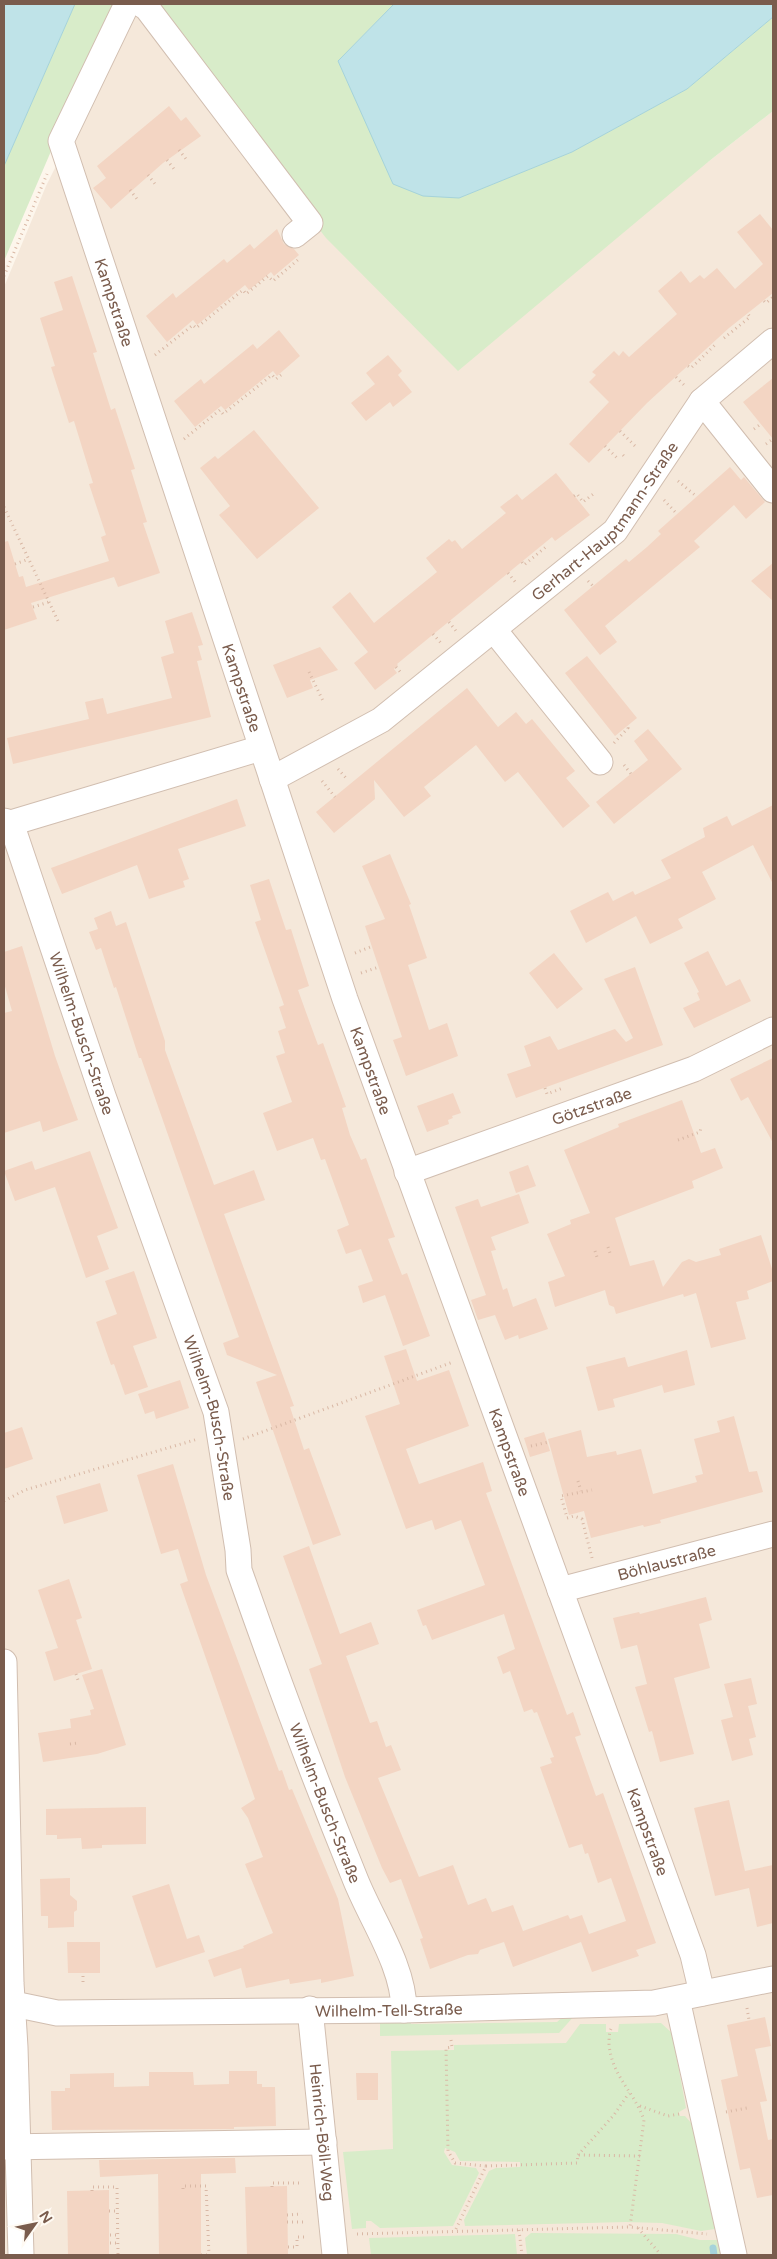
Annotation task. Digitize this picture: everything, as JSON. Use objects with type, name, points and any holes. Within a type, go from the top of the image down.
[{"type":"street","points":[[61,141],[127,4]]},
{"type":"street","points":[[141,4],[147,8],[310,223],[297,247]]},
{"type":"street","name":"Kampstraße","points":[[61,141],[345,999],[693,1955],[702,1994]]},
{"type":"street","name":"Gerhart-Hauptmann-Straße","points":[[272,779],[381,720],[615,531],[702,401],[773,341]]},
{"type":"street","points":[[702,401],[773,490]]},
{"type":"street","points":[[494,630],[612,758]]},
{"type":"street","name":"Wilhelm-Busch-Straße","points":[[262,748],[8,822],[216,1412],[237,1540],[239,1570],[320,1793],[359,1890],[399,1977],[404,1992],[404,2010]]},
{"type":"street","name":"Götzstraße","points":[[408,1172],[694,1069],[773,1030]]},
{"type":"street","name":"Böhlaustraße","points":[[560,1590],[773,1534]]},
{"type":"street","points":[[4,1662],[8,2002],[15,2047],[10,2147],[21,2255]]},
{"type":"street","name":"Wilhelm-Tell-Straße","points":[[8,2002],[57,2013],[310,2009],[404,2010],[609,2005],[677,1999],[773,1979]]},
{"type":"street","points":[[677,1999],[734,2255]]},
{"type":"street","name":"Heinrich-Böll-Weg","points":[[310,2009],[334,2245]]},
{"type":"street","points":[[10,2147],[324,2142]]},
{"type":"path","points":[[4,276],[61,141]]},
{"type":"path","points":[[179,150],[186,159]]},
{"type":"path","points":[[167,160],[174,169]]},
{"type":"path","points":[[148,175],[155,184]]},
{"type":"path","points":[[130,190],[137,199]]},
{"type":"path","points":[[150,359],[193,324],[196,328],[242,290],[246,294],[268,276],[272,281],[297,247]]},
{"type":"path","points":[[764,300],[766,303],[773,297]]},
{"type":"path","points":[[724,338],[750,317],[748,314]]},
{"type":"path","points":[[688,366],[691,368],[716,345]]},
{"type":"path","points":[[179,444],[220,410],[223,414],[272,375],[276,379],[281,375]]},
{"type":"path","points":[[620,431],[636,447]]},
{"type":"path","points":[[605,446],[619,460]]},
{"type":"path","points":[[678,481],[696,496]]},
{"type":"path","points":[[574,496],[577,494],[583,502],[596,492]]},
{"type":"path","points":[[666,502],[677,514]]},
{"type":"path","points":[[4,507],[58,622]]},
{"type":"path","points":[[522,562],[524,565],[547,546]]},
{"type":"path","points":[[15,564],[29,559]]},
{"type":"path","points":[[33,607],[49,602]]},
{"type":"path","points":[[309,672],[324,701]]},
{"type":"path","points":[[627,726],[628,728],[620,738],[612,758],[631,774]]},
{"type":"path","points":[[339,770],[347,779]]},
{"type":"path","points":[[322,781],[335,796]]},
{"type":"path","points":[[347,955],[372,946]]},
{"type":"path","points":[[354,976],[379,967]]},
{"type":"path","points":[[544,1088],[547,1094],[565,1088]]},
{"type":"path","points":[[678,1140],[700,1132],[701,1127]]},
{"type":"path","points":[[608,1247],[611,1256]]},
{"type":"path","points":[[595,1251],[598,1260]]},
{"type":"path","points":[[252,1436],[459,1360]]},
{"type":"path","points":[[4,1501],[25,1490],[199,1439]]},
{"type":"path","points":[[526,1448],[548,1442]]},
{"type":"path","points":[[578,1481],[581,1491]]},
{"type":"path","points":[[592,1490],[561,1496],[567,1518],[574,1516],[582,1519],[594,1564]]},
{"type":"path","points":[[76,1674],[79,1683]]},
{"type":"path","points":[[70,1744],[78,1742]]},
{"type":"path","points":[[83,1973],[83,1982]]},
{"type":"path","points":[[746,2004],[749,2020]]},
{"type":"path","points":[[609,2025],[615,2024],[615,2029],[609,2029],[610,2055],[617,2076],[639,2106],[644,2120],[630,2227]]},
{"type":"path","points":[[451,2040],[452,2047],[446,2048],[448,2151],[455,2163],[486,2166],[577,2163],[578,2155],[629,2093]]},
{"type":"path","points":[[742,2109],[747,2108],[746,2105]]},
{"type":"path","points":[[639,2106],[668,2116],[685,2112]]},
{"type":"path","points":[[578,2155],[640,2156]]},
{"type":"path","points":[[455,2231],[486,2166]]},
{"type":"path","points":[[272,2187],[272,2184],[299,2183]]},
{"type":"path","points":[[183,2189],[183,2186],[206,2186],[209,2255],[201,2255]]},
{"type":"path","points":[[92,2191],[92,2187],[117,2187],[118,2255]]},
{"type":"path","points":[[109,2211],[117,2211]]},
{"type":"path","points":[[201,2215],[207,2214]]},
{"type":"path","points":[[287,2215],[302,2214]]},
{"type":"path","points":[[288,2222],[303,2222]]},
{"type":"path","points":[[201,2225],[208,2225]]},
{"type":"path","points":[[334,2245],[455,2231],[630,2227],[703,2235],[728,2231]]},
{"type":"path","points":[[638,2228],[661,2255]]},
{"type":"path","points":[[519,2230],[522,2255]]},
{"type":"path","points":[[110,2235],[118,2235]]},
{"type":"path","points":[[288,2247],[297,2247],[297,2237],[304,2237]]},
{"type":"path","points":[[110,2243],[118,2243]]},
{"type":"path","points":[[201,2246],[208,2246]]},
{"type":"shaded area","points":[[137,4],[708,162],[773,111],[773,2255],[4,2255],[4,287],[46,186]]},
{"type":"green space","points":[[75,4],[114,4],[4,261],[4,166]]},
{"type":"green space","points":[[145,4],[394,4],[338,61],[364,118],[459,198],[572,152],[687,89],[773,17],[773,111],[708,162],[458,371],[326,238]]},
{"type":"green space","points":[[575,2015],[559,2033],[380,2036],[380,2019],[410,2018],[411,2024],[557,2022],[564,2016]]},
{"type":"green space","points":[[661,2023],[672,2033],[686,2108],[679,2112],[680,2116],[685,2116],[692,2124],[715,2229],[701,2231],[662,2223],[626,2222],[465,2226],[464,2220],[489,2171],[496,2168],[520,2167],[520,2162],[460,2161],[455,2152],[445,2148],[444,2152],[452,2165],[476,2168],[479,2173],[453,2226],[380,2228],[371,2221],[366,2221],[366,2228],[352,2229],[343,2152],[393,2149],[391,2051],[454,2050],[454,2045],[566,2043],[580,2024],[606,2024],[606,2032],[618,2032],[619,2024]]},
{"type":"green space","points":[[531,2233],[676,2234],[700,2240],[717,2240],[721,2255],[527,2255],[525,2238]]},
{"type":"green space","points":[[515,2234],[517,2255],[371,2255],[369,2238]]},
{"type":"water","points":[[4,4],[75,4],[4,166]]},
{"type":"water","points":[[394,4],[773,4],[773,17],[687,89],[572,152],[459,198],[423,196],[393,184],[338,61]]},
{"type":"building","points":[[169,106],[181,121],[186,117],[201,136],[163,163],[111,209],[93,188],[106,178],[97,166]]},
{"type":"building","points":[[760,214],[773,230],[773,293],[729,328],[647,403],[589,463],[569,444],[609,402],[589,382],[596,375],[592,372],[614,351],[619,356],[623,351],[629,357],[677,314],[658,291],[681,271],[690,283],[700,275],[704,279],[717,268],[735,289],[763,264],[737,232]]},
{"type":"building","points":[[277,229],[284,244],[294,249],[299,255],[274,276],[271,272],[249,290],[245,285],[197,325],[193,320],[167,342],[146,316],[173,293],[176,298],[224,259],[227,263],[250,244],[254,249]]},
{"type":"building","points":[[72,276],[97,352],[93,353],[111,410],[115,408],[135,469],[131,470],[147,522],[143,523],[160,573],[118,587],[114,577],[31,603],[37,619],[4,630],[4,542],[8,541],[19,577],[23,576],[26,587],[109,561],[101,537],[106,535],[89,484],[93,483],[74,421],[69,423],[51,367],[55,366],[40,318],[63,310],[54,282]]},
{"type":"building","points":[[279,330],[300,356],[277,376],[273,371],[225,410],[221,406],[195,427],[174,401],[201,379],[204,384],[253,344],[257,349]]},
{"type":"building","points":[[388,355],[402,371],[398,375],[412,392],[393,407],[390,402],[366,421],[351,403],[375,384],[366,373]]},
{"type":"building","points":[[773,378],[773,439],[743,402]]},
{"type":"building","points":[[254,430],[319,508],[257,559],[219,515],[230,506],[200,468],[215,456],[218,459]]},
{"type":"building","points":[[730,467],[741,480],[744,477],[765,502],[746,519],[734,505],[694,541],[700,547],[605,626],[617,642],[600,655],[564,610],[626,559],[629,562],[647,547],[661,534],[658,531]]},
{"type":"building","points":[[556,473],[590,515],[555,541],[552,537],[397,664],[394,669],[397,673],[375,690],[354,663],[368,652],[332,607],[350,592],[374,623],[437,572],[426,558],[449,539],[452,542],[455,540],[462,549],[506,513],[500,507],[517,494],[522,500]]},
{"type":"building","points":[[773,563],[773,601],[751,581]]},
{"type":"building","points":[[192,612],[203,645],[198,646],[202,660],[197,661],[211,717],[13,764],[7,738],[89,719],[85,702],[103,698],[107,714],[172,698],[161,657],[174,653],[165,621]]},
{"type":"building","points":[[320,647],[338,670],[310,680],[313,688],[287,698],[273,665]]},
{"type":"building","points":[[587,656],[637,718],[615,736],[565,673]]},
{"type":"building","points":[[467,688],[498,727],[516,712],[526,724],[532,719],[575,771],[566,778],[590,806],[563,828],[518,772],[505,782],[476,745],[424,787],[431,796],[404,817],[374,780],[375,799],[334,833],[316,812]]},
{"type":"building","points":[[648,729],[682,769],[614,824],[596,802],[648,760],[634,741]]},
{"type":"building","points":[[237,799],[246,826],[178,849],[189,879],[183,881],[185,887],[149,899],[137,865],[62,894],[51,868]]},
{"type":"building","points":[[773,805],[773,884],[753,845],[702,872],[716,899],[678,919],[683,928],[650,944],[636,916],[586,943],[570,911],[608,892],[613,901],[633,891],[635,895],[671,878],[661,860],[705,837],[703,828],[727,816],[732,826]]},
{"type":"building","points":[[390,854],[411,904],[409,905],[427,958],[408,965],[429,1030],[447,1023],[458,1056],[406,1076],[393,1040],[402,1037],[365,926],[385,919],[362,866]]},
{"type":"building","points":[[269,879],[286,930],[291,929],[309,986],[298,990],[318,1045],[323,1043],[346,1107],[342,1108],[350,1135],[361,1160],[366,1158],[395,1237],[388,1239],[402,1275],[407,1273],[430,1336],[403,1346],[385,1295],[363,1303],[358,1286],[373,1281],[361,1249],[346,1254],[337,1230],[349,1225],[325,1159],[321,1160],[313,1138],[277,1151],[263,1113],[292,1102],[276,1056],[285,1053],[278,1031],[286,1028],[279,1007],[284,1005],[255,922],[261,920],[250,885]]},
{"type":"building","points":[[111,911],[116,926],[126,922],[165,1041],[165,1050],[214,1185],[254,1170],[265,1200],[224,1214],[294,1406],[290,1407],[304,1450],[309,1448],[341,1535],[313,1545],[256,1382],[277,1375],[227,1355],[223,1343],[239,1337],[141,1058],[139,1058],[116,987],[114,988],[101,948],[96,950],[89,932],[98,929],[94,918]]},
{"type":"building","points":[[22,946],[55,1056],[78,1120],[43,1132],[40,1121],[4,1133],[4,1013],[12,1011],[4,983],[4,952]]},
{"type":"building","points":[[708,951],[726,986],[740,979],[751,1001],[694,1028],[683,1008],[700,1000],[697,993],[699,992],[684,963]]},
{"type":"building","points":[[554,953],[583,989],[557,1009],[529,973]]},
{"type":"building","points":[[635,967],[663,1045],[516,1098],[507,1074],[531,1066],[524,1046],[550,1036],[558,1050],[615,1029],[626,1042],[633,1038],[604,979]]},
{"type":"building","points":[[773,1058],[773,1143],[748,1097],[741,1101],[730,1079]]},
{"type":"building","points":[[453,1093],[461,1113],[452,1116],[453,1118],[448,1120],[449,1124],[427,1132],[417,1106]]},
{"type":"building","points":[[682,1100],[701,1153],[715,1148],[723,1168],[692,1181],[694,1188],[615,1218],[630,1266],[654,1260],[663,1287],[682,1262],[689,1259],[696,1262],[721,1255],[719,1249],[761,1235],[773,1272],[773,1281],[747,1291],[749,1299],[736,1302],[746,1339],[711,1348],[696,1293],[684,1297],[683,1294],[616,1314],[614,1307],[609,1305],[605,1290],[555,1307],[548,1282],[565,1276],[547,1234],[571,1224],[570,1220],[590,1213],[564,1150],[619,1127],[618,1124]]},
{"type":"building","points":[[90,1151],[118,1228],[97,1236],[109,1269],[86,1278],[55,1187],[15,1201],[4,1171],[32,1161],[35,1170]]},
{"type":"building","points":[[528,1165],[536,1186],[516,1193],[509,1172]]},
{"type":"building","points":[[519,1194],[529,1223],[491,1237],[496,1250],[491,1251],[503,1290],[507,1288],[513,1307],[536,1298],[548,1329],[519,1339],[518,1335],[505,1340],[495,1315],[478,1320],[471,1300],[486,1295],[455,1207],[478,1199],[481,1207]]},
{"type":"building","points":[[134,1271],[157,1338],[133,1346],[148,1387],[125,1395],[114,1364],[111,1365],[96,1322],[117,1314],[105,1281]]},
{"type":"building","points":[[406,1349],[417,1381],[449,1370],[469,1426],[406,1449],[419,1484],[483,1462],[492,1491],[486,1493],[567,1715],[573,1712],[581,1735],[575,1737],[596,1796],[603,1793],[656,1943],[636,1950],[639,1956],[592,1972],[581,1942],[513,1967],[504,1942],[480,1950],[478,1954],[468,1955],[430,1969],[420,1939],[423,1938],[401,1879],[390,1883],[382,1868],[345,1777],[309,1669],[322,1664],[283,1556],[309,1546],[340,1634],[371,1622],[379,1644],[346,1656],[370,1723],[377,1721],[386,1747],[391,1745],[401,1770],[378,1778],[419,1877],[453,1865],[468,1905],[486,1898],[492,1912],[513,1905],[523,1931],[568,1915],[570,1919],[582,1915],[589,1934],[626,1921],[611,1878],[598,1883],[588,1853],[585,1854],[582,1844],[569,1848],[540,1767],[552,1763],[550,1758],[554,1757],[537,1712],[534,1713],[532,1709],[524,1712],[510,1671],[503,1674],[497,1657],[515,1649],[504,1614],[432,1640],[426,1625],[423,1626],[417,1610],[485,1585],[461,1520],[435,1530],[432,1520],[406,1529],[365,1416],[400,1404],[384,1356]]},
{"type":"building","points":[[687,1350],[695,1385],[664,1393],[662,1385],[613,1399],[615,1407],[598,1411],[586,1367],[625,1357],[628,1367]]},
{"type":"building","points":[[180,1380],[189,1408],[156,1419],[154,1411],[145,1414],[138,1394]]},
{"type":"building","points":[[734,1416],[749,1472],[757,1471],[763,1492],[660,1520],[661,1523],[644,1527],[643,1525],[591,1538],[584,1511],[569,1515],[548,1439],[581,1430],[587,1457],[616,1451],[617,1455],[641,1449],[653,1494],[697,1482],[695,1476],[703,1474],[694,1439],[720,1432],[717,1421]]},
{"type":"building","points":[[22,1427],[33,1459],[4,1469],[4,1433]]},
{"type":"building","points":[[544,1432],[550,1451],[530,1457],[524,1438]]},
{"type":"building","points":[[173,1464],[206,1575],[279,1771],[282,1770],[289,1790],[292,1789],[338,1899],[354,1976],[321,1983],[321,1979],[290,1984],[289,1979],[246,1988],[241,1968],[214,1977],[208,1960],[244,1948],[243,1946],[273,1933],[245,1864],[263,1857],[248,1818],[241,1808],[255,1799],[180,1584],[188,1581],[178,1549],[161,1554],[137,1475]]},
{"type":"building","points":[[100,1483],[108,1511],[64,1524],[56,1496]]},
{"type":"building","points":[[69,1579],[82,1618],[76,1620],[92,1669],[54,1681],[45,1652],[58,1648],[38,1590]]},
{"type":"building","points":[[706,1597],[712,1620],[699,1624],[710,1668],[674,1678],[694,1754],[660,1762],[652,1731],[649,1732],[635,1687],[647,1684],[637,1645],[621,1649],[613,1618],[639,1612],[640,1614]]},
{"type":"building","points":[[102,1669],[126,1745],[97,1754],[43,1762],[38,1733],[71,1728],[70,1719],[91,1715],[90,1710],[94,1709],[82,1675]]},
{"type":"building","points":[[751,1678],[757,1704],[748,1706],[756,1737],[749,1739],[753,1755],[732,1761],[721,1720],[733,1717],[724,1684]]},
{"type":"building","points":[[729,1800],[745,1871],[773,1865],[773,1923],[757,1927],[749,1888],[715,1896],[694,1808]]},
{"type":"building","points":[[146,1807],[146,1844],[102,1845],[102,1848],[82,1849],[81,1838],[57,1839],[57,1835],[46,1835],[46,1809]]},
{"type":"building","points":[[70,1878],[70,1895],[77,1901],[77,1910],[74,1912],[74,1927],[48,1928],[48,1916],[41,1916],[40,1879]]},
{"type":"building","points":[[169,1884],[187,1939],[199,1935],[205,1952],[156,1968],[132,1896]]},
{"type":"building","points":[[67,1942],[100,1942],[100,1973],[68,1973]]},
{"type":"building","points":[[765,2017],[771,2046],[755,2049],[767,2101],[760,2102],[768,2140],[773,2139],[773,2195],[757,2198],[750,2168],[740,2170],[721,2080],[738,2076],[727,2025]]},
{"type":"building","points":[[229,2071],[257,2071],[257,2084],[262,2084],[262,2087],[275,2087],[276,2126],[234,2127],[234,2129],[52,2130],[51,2091],[65,2091],[65,2088],[70,2088],[70,2074],[114,2073],[114,2087],[149,2086],[149,2072],[193,2072],[194,2085],[229,2084]]},
{"type":"building","points":[[356,2073],[378,2073],[378,2100],[357,2100]]},
{"type":"building","points":[[235,2158],[236,2173],[201,2174],[201,2255],[159,2255],[158,2174],[100,2177],[99,2160]]},
{"type":"building","points":[[287,2186],[288,2255],[247,2255],[245,2187]]},
{"type":"building","points":[[109,2190],[109,2255],[68,2255],[67,2191]]},
{"type":"waterway","points":[[713,2248],[714,2255]]}]
